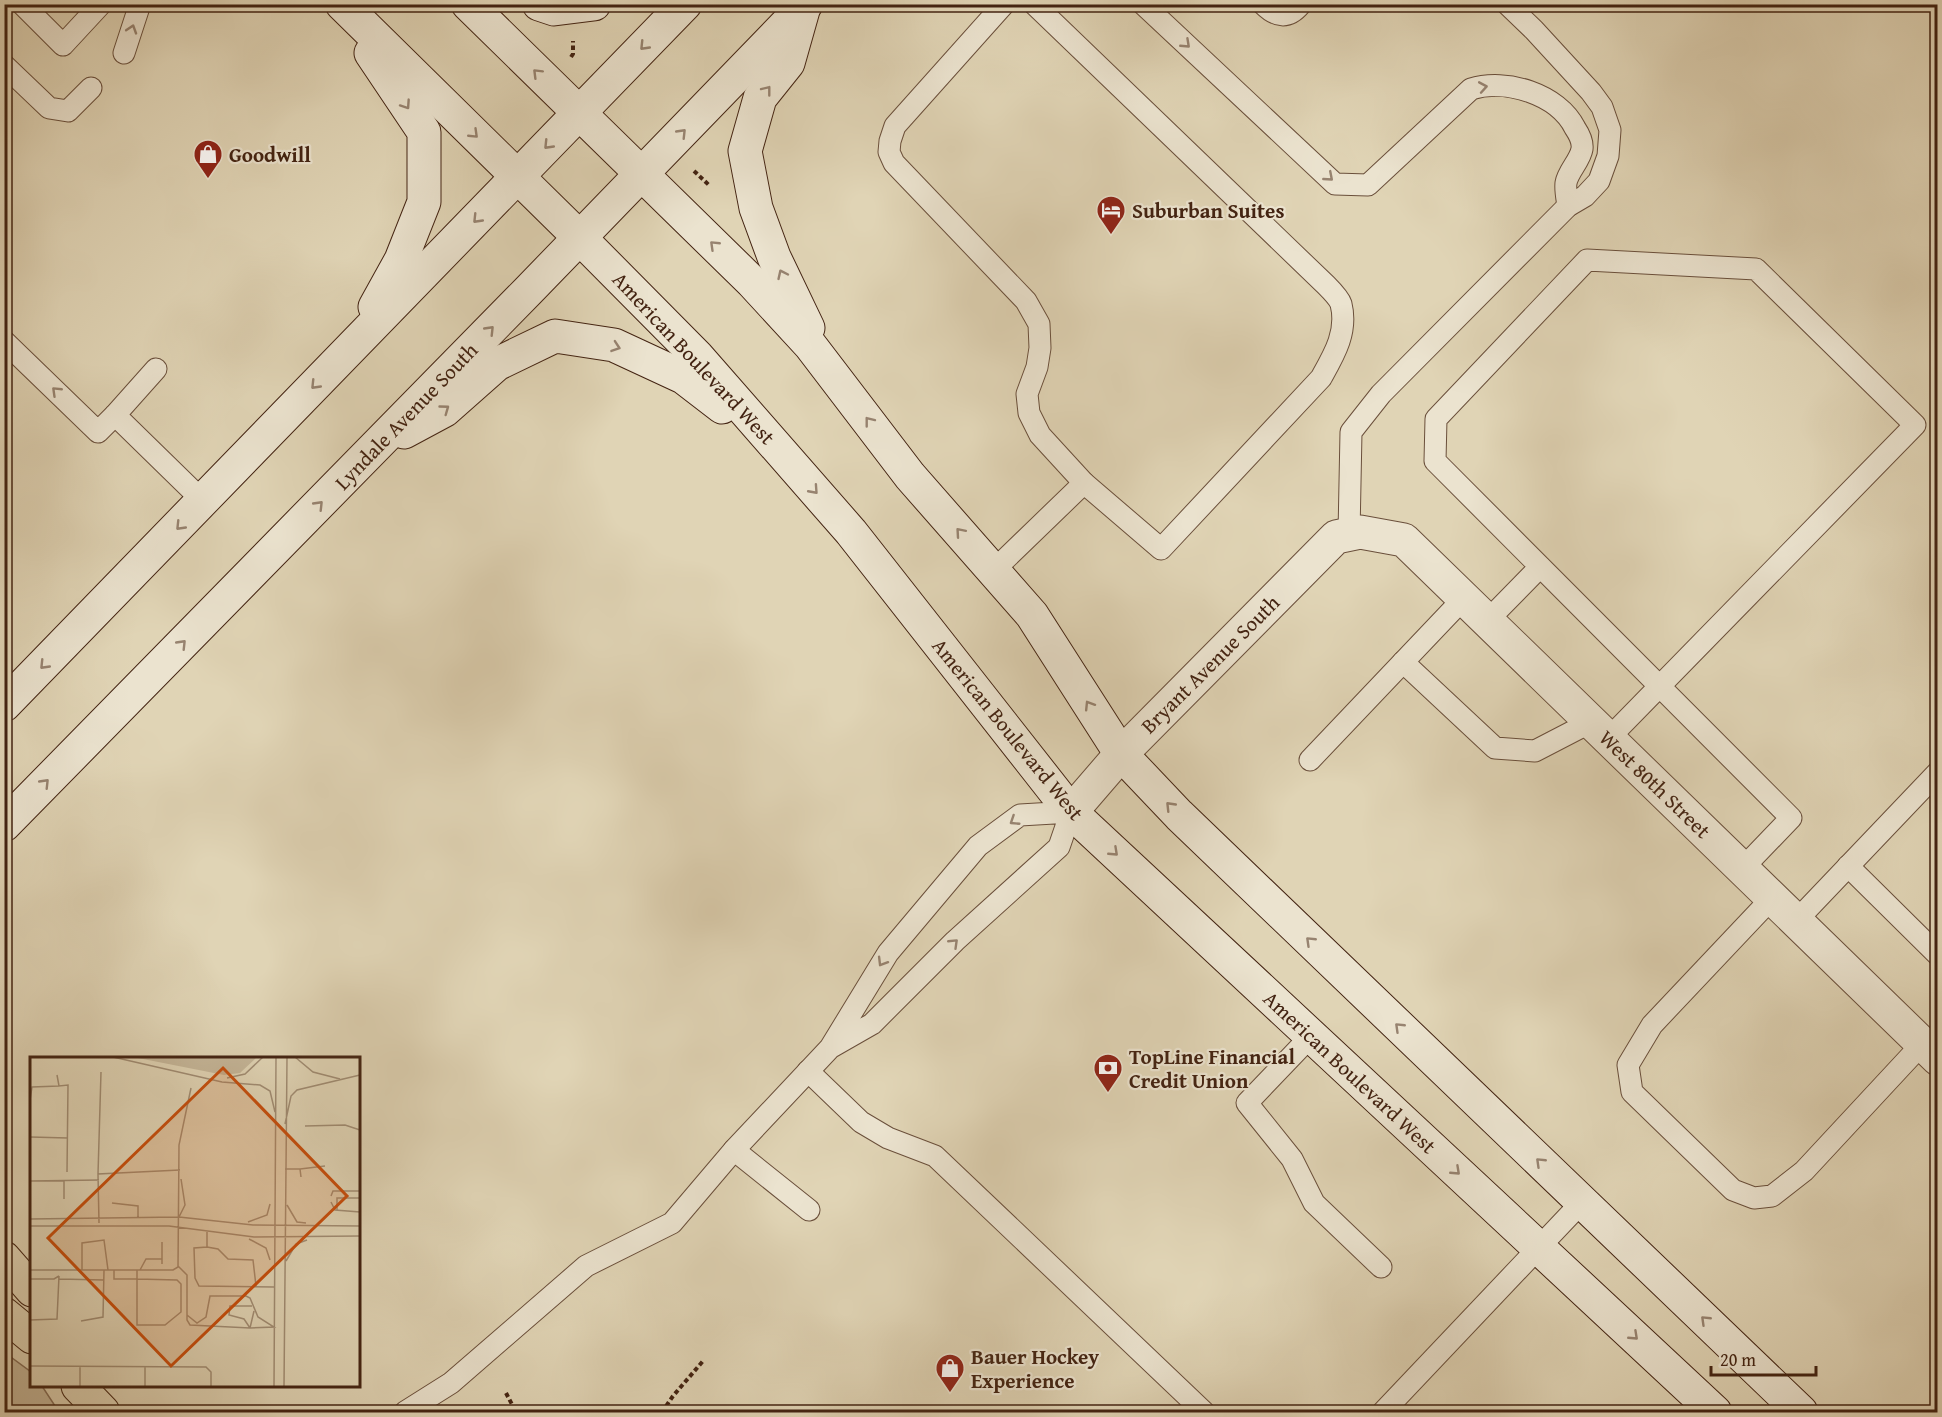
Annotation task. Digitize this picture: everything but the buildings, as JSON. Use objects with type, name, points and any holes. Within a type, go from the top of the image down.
[{"type":"highway","points":[[4,1258],[30,1288]]},
{"type":"highway","points":[[4,1314],[30,1335]]},
{"type":"highway","points":[[79,1387],[103,1413]]},
{"type":"highway","points":[[98,1387],[109,1413]]},
{"type":"main road","name":"American Boulevard West","points":[[340,4],[580,238],[697,356],[851,532],[1071,812],[1715,1413]]},
{"type":"main road","points":[[340,4],[424,132],[424,202],[401,260],[356,343]]},
{"type":"main road","points":[[468,4],[752,282],[810,345],[910,476],[1032,615],[1120,754],[1179,815],[1801,1413]]},
{"type":"main road","points":[[539,4],[554,9],[594,4]]},
{"type":"main road","points":[[4,705],[685,4]]},
{"type":"main road","points":[[805,5],[788,63],[760,98],[745,151],[756,208],[774,257],[825,365]]},
{"type":"main road","name":"Lyndale Avenue South","points":[[4,825],[642,175],[805,5]]},
{"type":"main road","points":[[376,447],[445,410],[497,364],[555,336],[614,345],[683,377],[775,446]]},
{"type":"main road","name":"West 80th Street","points":[[1354,533],[1404,540],[1930,1052]]},
{"type":"main road","name":"Bryant Avenue South","points":[[1071,812],[1120,754],[1336,537],[1354,533]]},
{"type":"lane","points":[[22,4],[63,45],[101,4]]},
{"type":"lane","points":[[124,53],[140,4]]},
{"type":"lane","points":[[1004,4],[895,126],[889,152],[894,163],[914,186],[1026,301],[1039,324],[1040,348],[1037,367],[1027,394],[1029,413],[1040,435],[1084,483],[1161,549],[1321,378],[1339,346],[1342,325],[1341,303],[1326,285],[1034,4]]},
{"type":"lane","points":[[1143,4],[1335,184],[1368,185],[1471,89],[1498,85],[1521,88],[1558,106],[1572,120],[1580,136],[1582,149],[1566,183],[1568,206]]},
{"type":"lane","points":[[1263,4],[1275,14],[1283,15],[1294,13],[1301,4]]},
{"type":"lane","points":[[1354,533],[1351,432],[1382,394],[1568,206],[1585,196],[1599,181],[1608,156],[1610,130],[1602,107],[1534,30],[1507,4]]},
{"type":"lane","points":[[4,65],[49,108],[68,111],[91,88]]},
{"type":"lane","points":[[1403,662],[1495,748],[1535,751],[1600,731],[1659,687],[1915,425],[1756,269],[1587,260],[1436,419],[1435,461],[1659,687],[1791,818],[1742,869]]},
{"type":"lane","points":[[4,341],[98,432],[156,369]]},
{"type":"lane","points":[[115,415],[202,501]]},
{"type":"lane","points":[[993,571],[1084,483]]},
{"type":"lane","points":[[1310,760],[1403,662],[1475,609],[1540,567]]},
{"type":"lane","points":[[1796,921],[1938,772]]},
{"type":"lane","points":[[405,1413],[451,1383],[586,1266],[672,1222],[734,1150],[830,1048],[888,953],[978,846],[1020,815],[1071,812],[1059,847],[955,941],[872,1024],[830,1048]]},
{"type":"lane","points":[[1848,866],[1938,955]]},
{"type":"lane","points":[[1772,898],[1652,1025],[1628,1065],[1632,1092],[1640,1100],[1733,1190],[1754,1198],[1772,1196],[1804,1171],[1930,1052]]},
{"type":"lane","points":[[1311,1036],[1247,1103],[1292,1159],[1314,1203],[1381,1267]]},
{"type":"lane","points":[[808,1071],[861,1122],[888,1138],[935,1156],[1204,1413]]},
{"type":"lane","points":[[734,1150],[809,1210]]},
{"type":"lane","points":[[1383,1413],[1582,1202]]},
{"type":"path","points":[[694,171],[710,186],[720,186]]},
{"type":"path","points":[[704,192],[710,186]]},
{"type":"path","points":[[662,1413],[673,1396],[703,1361]]},
{"type":"path","points":[[506,1393],[516,1413]]},
{"type":"shaded area","points":[[4,1352],[30,1371],[30,1387],[43,1387],[59,1412],[5,1412]]},
{"type":"place","name":"Goodwill","points":[[208,180]]},
{"type":"place","name":"Suburban Suites","points":[[1111,236]]},
{"type":"place","name":"TopLine Financial Credit Union","points":[[1108,1094]]},
{"type":"place","name":"Bauer Hockey Experience","points":[[950,1394]]}]
